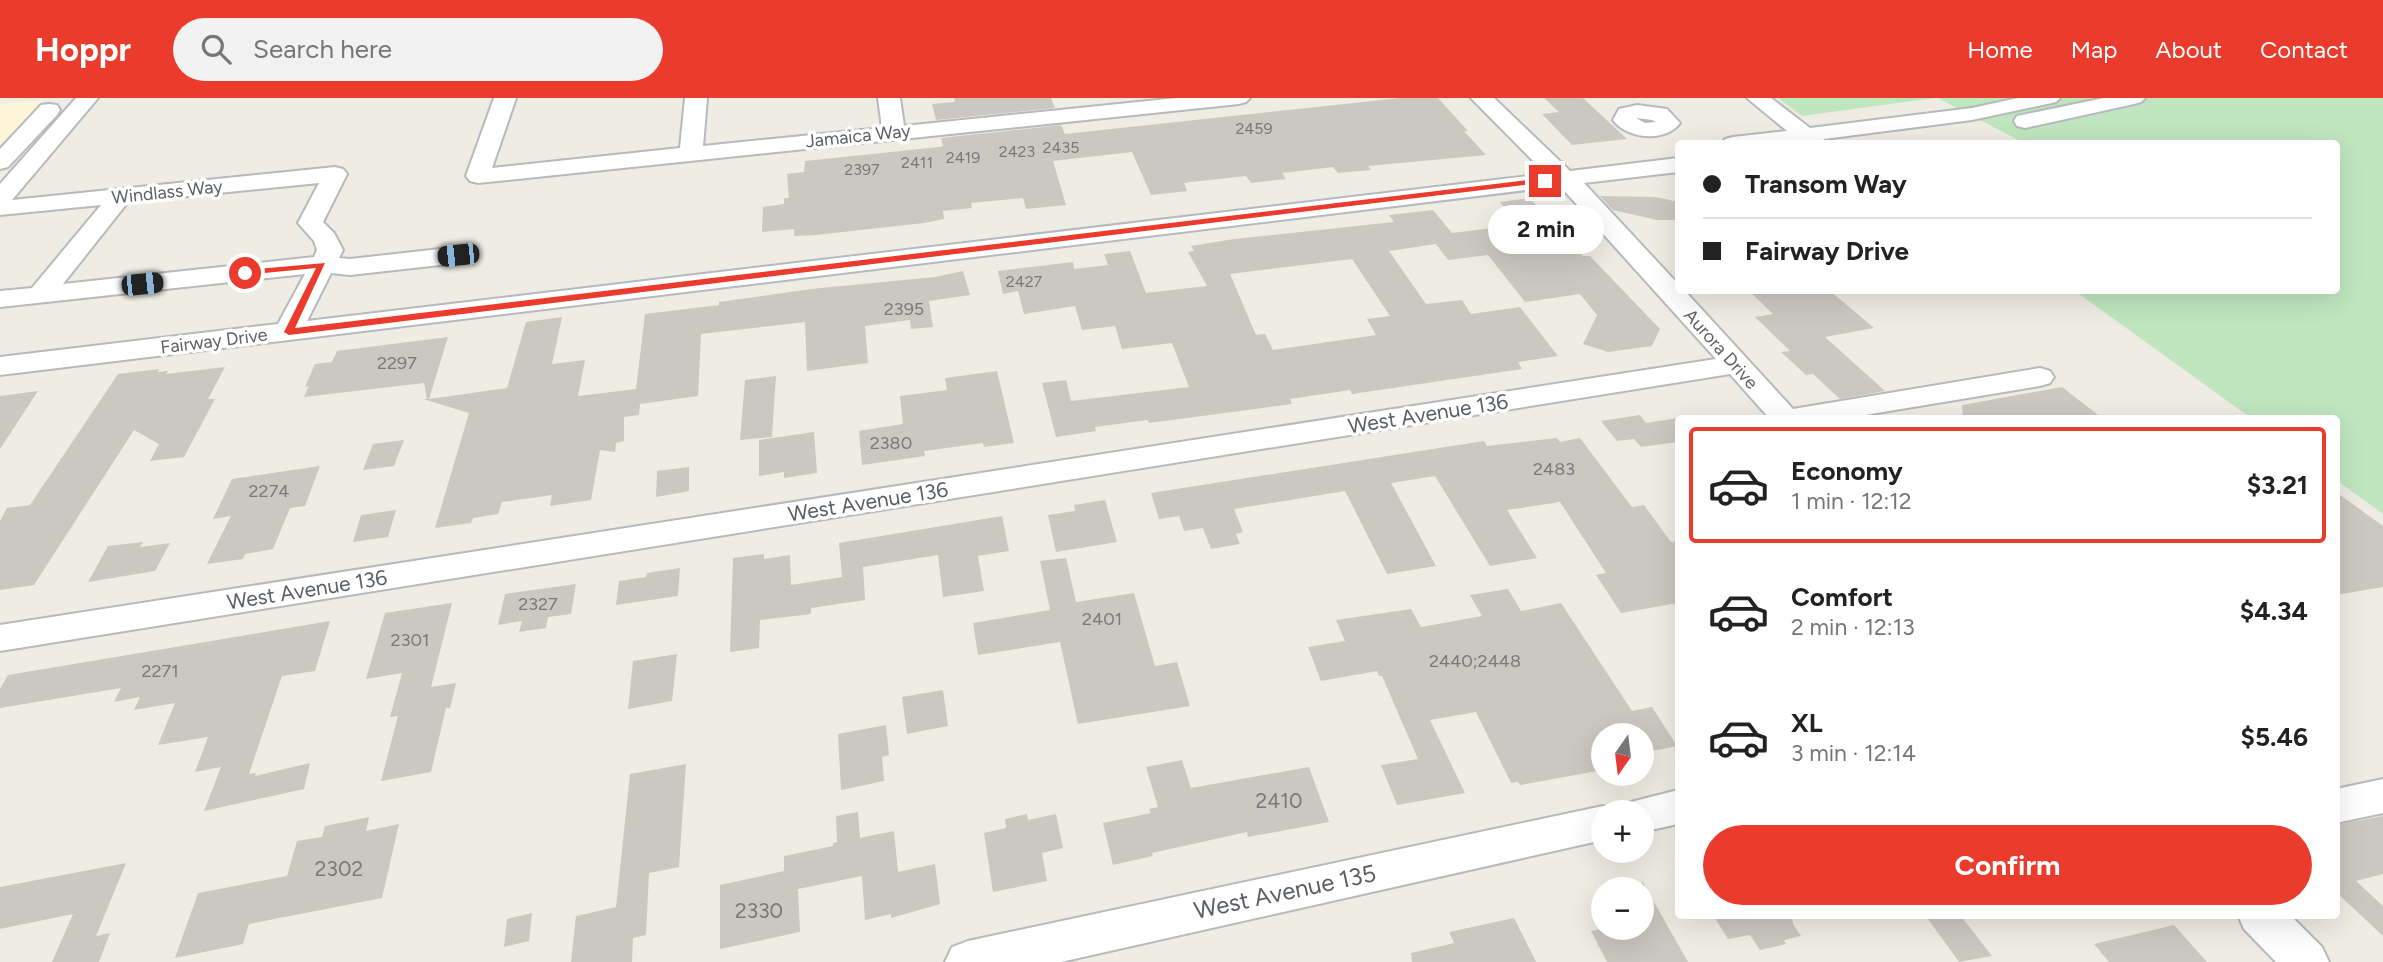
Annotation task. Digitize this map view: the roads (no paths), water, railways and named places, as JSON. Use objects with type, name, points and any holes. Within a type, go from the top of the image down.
[{"type":"street","points":[[0,162],[60,98]]},
{"type":"street","points":[[0,199],[88,98]]},
{"type":"street","name":"Jamaica Way","points":[[505,98],[478,177],[894,132],[1087,105],[1239,98]]},
{"type":"street","points":[[691,154],[696,98]]},
{"type":"street","points":[[889,98],[894,132]]},
{"type":"street","name":"Aurora Drive","points":[[1482,98],[1589,201],[1782,415]]},
{"type":"street","points":[[1758,98],[1812,139],[1972,114],[2049,98]]},
{"type":"street","points":[[1887,140],[1981,129],[2134,98]]},
{"type":"street","points":[[1632,112],[1673,156]]},
{"type":"street","name":"Fairway Drive","points":[[0,366],[293,322],[1559,172],[1673,156]]},
{"type":"street","name":"Windlass Way","points":[[0,208],[335,174],[310,223],[325,238],[330,250],[322,264]]},
{"type":"street","points":[[40,295],[120,197]]},
{"type":"street","points":[[0,299],[322,264],[350,267],[458,255]]},
{"type":"street","points":[[293,322],[322,264]]},
{"type":"street","name":"Fairway Drive","points":[[0,347],[293,322]]},
{"type":"street","name":"West Avenue 136","points":[[0,638],[1735,365]]},
{"type":"street","points":[[1812,415],[2040,377]]},
{"type":"street","points":[[2340,805],[2383,796]]},
{"type":"street","points":[[1654,812],[1675,808]]},
{"type":"street","name":"West Avenue 135","points":[[968,962],[1591,826]]},
{"type":"street","points":[[2264,919],[2306,962]]}]
